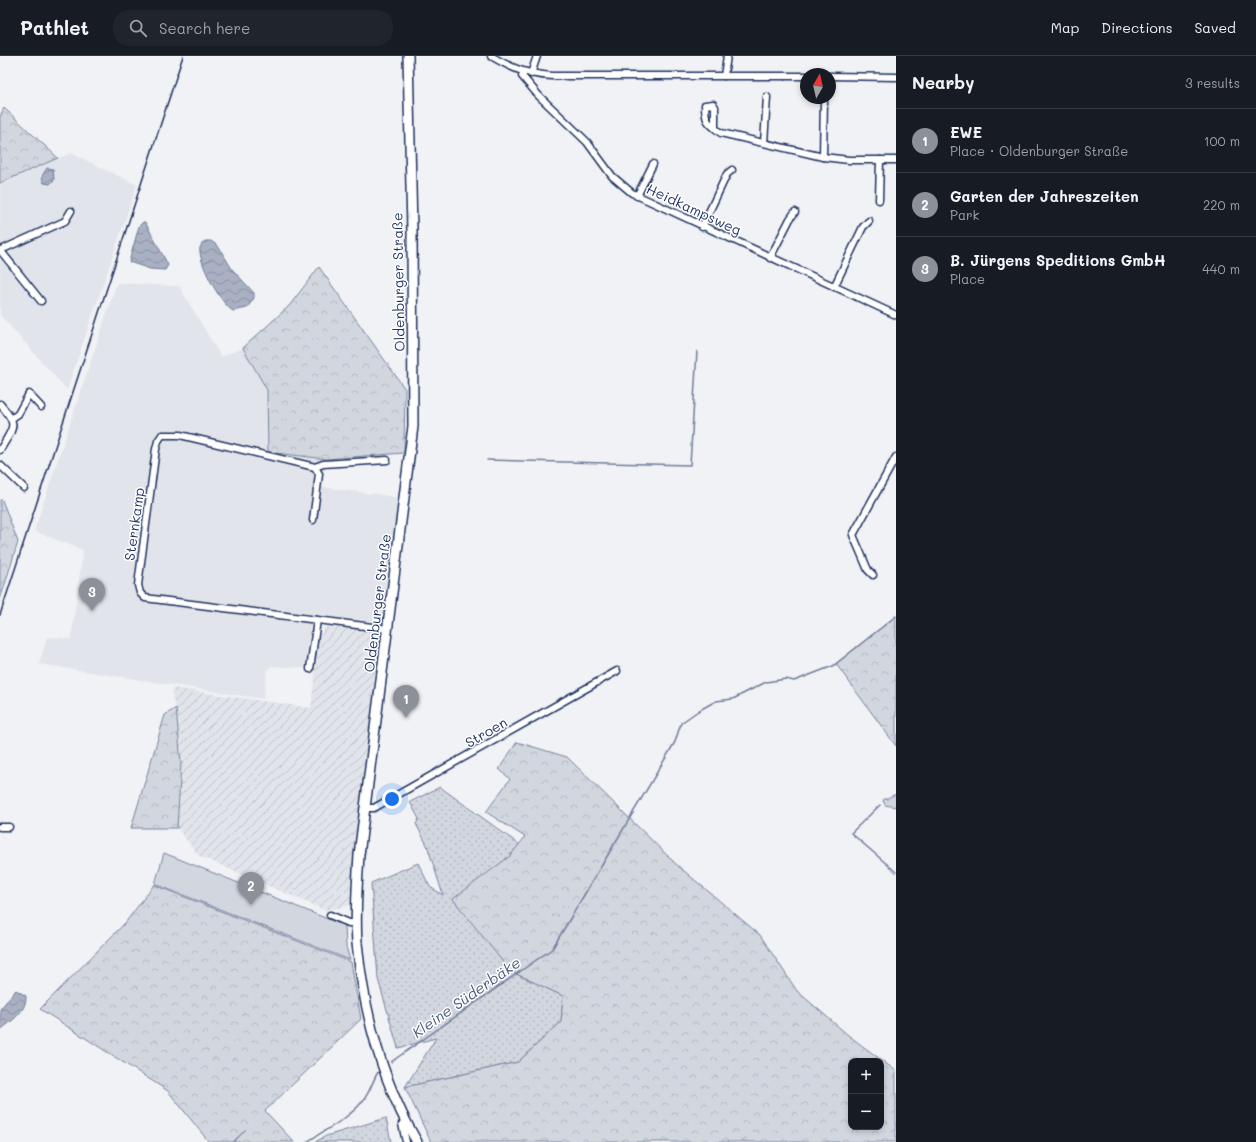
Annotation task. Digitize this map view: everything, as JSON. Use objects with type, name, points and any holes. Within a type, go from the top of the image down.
[{"type":"main road","name":"Oldenburger Straße","points":[[408,56],[410,79],[413,426],[359,855],[356,923],[362,982],[372,1028],[389,1082],[405,1121],[417,1142]]},
{"type":"street","points":[[491,56],[507,66],[531,74],[800,76]]},
{"type":"street","points":[[531,74],[537,56]]},
{"type":"street","points":[[724,76],[727,56]]},
{"type":"street","name":"Heidkampsweg","points":[[524,72],[522,76],[539,96],[587,142],[620,185],[637,196],[702,227],[896,315]]},
{"type":"street","points":[[836,76],[896,77]]},
{"type":"street","points":[[764,143],[767,97]]},
{"type":"street","points":[[823,157],[824,104]]},
{"type":"street","points":[[715,128],[721,133],[823,157],[849,160],[896,160]]},
{"type":"street","points":[[880,160],[880,200]]},
{"type":"street","points":[[637,196],[653,164]]},
{"type":"street","points":[[702,227],[727,174],[732,170]]},
{"type":"street","points":[[41,301],[0,250],[65,221],[71,211]]},
{"type":"street","points":[[770,258],[795,212]]},
{"type":"street","points":[[834,287],[863,226],[869,221]]},
{"type":"street","points":[[12,418],[18,414],[29,394],[41,407]]},
{"type":"street","points":[[0,404],[12,418],[13,428],[0,450]]},
{"type":"street","name":"Sternkamp","points":[[387,460],[323,464],[315,467],[180,435],[162,435],[158,441],[156,449],[138,585],[140,593],[145,598],[388,629]]},
{"type":"street","points":[[873,575],[868,570],[853,535],[896,457]]},
{"type":"street","points":[[0,466],[24,488]]},
{"type":"street","points":[[313,520],[319,474],[315,467]]},
{"type":"street","points":[[310,669],[317,620]]},
{"type":"street","name":"Stroen","points":[[365,808],[374,808],[617,671]]},
{"type":"street","points":[[0,827],[9,827]]},
{"type":"street","points":[[330,915],[349,923],[356,923]]},
{"type":"street","points":[[405,1121],[402,1124],[406,1142]]},
{"type":"shaded area","points":[[71,153],[137,185],[67,390],[0,315],[0,183]]},
{"type":"shaded area","points":[[117,283],[179,286],[221,357],[243,348],[267,390],[268,452],[326,459],[323,487],[399,498],[382,623],[312,614],[306,668],[271,666],[267,671],[263,699],[39,664],[47,637],[71,639],[83,550],[34,531]]},
{"type":"shaded area","points":[[337,626],[382,632],[349,906],[324,910],[199,856],[177,828],[181,763],[176,708],[172,699],[173,688],[311,708],[319,638],[325,627]]},
{"type":"green space","points":[[4,108],[58,158],[0,183],[0,116]]},
{"type":"green space","points":[[319,267],[405,389],[404,453],[326,459],[268,452],[267,390],[243,348],[289,306]]},
{"type":"green space","points":[[0,500],[2,500],[18,542],[0,600]]},
{"type":"green space","points":[[896,616],[896,746],[836,664]]},
{"type":"green space","points":[[176,708],[181,763],[177,828],[131,828],[165,715]]},
{"type":"green space","points":[[517,742],[567,757],[677,865],[760,935],[797,991],[848,1035],[879,1058],[848,1058],[848,1130],[884,1130],[884,1062],[896,1071],[896,1142],[431,1142],[405,1087],[518,1062],[561,1022],[563,996],[510,971],[453,899],[510,856],[525,837],[486,812],[510,779],[499,769]]},
{"type":"green space","points":[[440,787],[520,845],[510,856],[510,971],[563,996],[561,1022],[518,1062],[405,1087],[436,1038],[398,1048],[378,979],[371,883],[418,863],[430,887],[443,895],[427,845],[416,824],[419,819],[410,802]]},
{"type":"green space","points":[[896,794],[896,807],[885,805],[883,800]]},
{"type":"green space","points":[[164,853],[345,926],[346,947],[350,960],[155,884]]},
{"type":"green space","points":[[154,885],[351,962],[361,1019],[265,1111],[294,1142],[234,1142],[246,1129],[233,1142],[209,1142],[168,1091],[40,1009],[125,923]]},
{"type":"green space","points":[[386,1118],[391,1142],[315,1142],[326,1136]]},
{"type":"water","points":[[47,168],[53,169],[54,180],[50,184],[44,183],[42,178]]},
{"type":"water","points":[[145,222],[168,265],[165,270],[150,269],[129,262],[139,226]]},
{"type":"water","points":[[205,241],[211,241],[218,246],[232,269],[254,293],[254,298],[247,308],[233,311],[223,301],[212,284],[201,259],[200,248]]},
{"type":"water","points":[[16,990],[26,996],[24,1007],[18,1016],[0,1030],[0,1009]]},
{"type":"waterway","points":[[487,460],[690,465],[697,351]]},
{"type":"waterway","points":[[391,1062],[552,949],[675,742],[681,723],[716,701],[733,699],[766,682],[786,679],[794,681],[833,666],[896,616]]},
{"type":"waterway","points":[[880,805],[851,833],[896,872]]},
{"type":"waterway","name":"Kleine Süderbäke","points":[[307,1142],[350,1114],[367,1095],[378,1072]]},
{"type":"railway","points":[[0,615],[183,56]]},
{"type":"place","name":"B. Jürgens Speditions GmbH","points":[[92,611]]},
{"type":"place","name":"EWE","points":[[406,718]]},
{"type":"place","name":"Garten der Jahreszeiten","points":[[251,905]]}]
